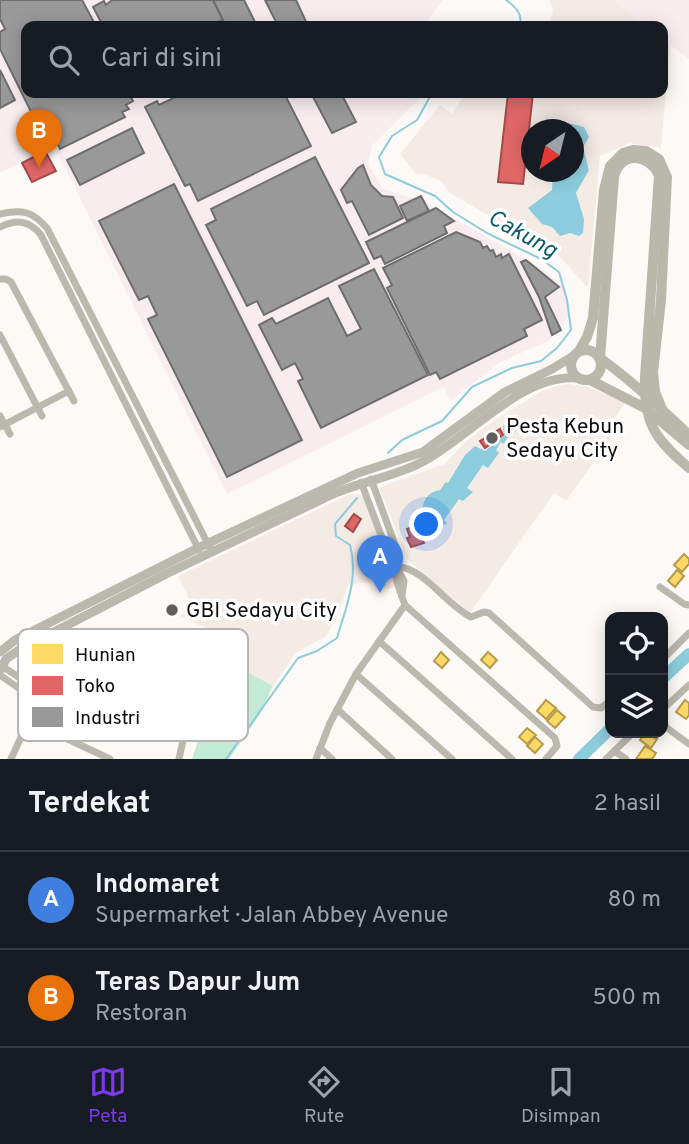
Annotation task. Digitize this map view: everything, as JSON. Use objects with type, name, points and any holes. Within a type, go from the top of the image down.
[{"type":"main road","points":[[688,441],[645,408],[590,380],[578,378],[571,368],[587,337],[594,310],[606,179],[612,163],[628,151],[639,150],[654,155],[666,173],[656,297],[644,395],[645,408],[660,442],[689,468]]},
{"type":"main road","points":[[590,380],[600,372],[614,177],[620,164],[630,159],[649,161],[659,176],[653,379],[663,411]]},
{"type":"main road","points":[[576,354],[590,350],[673,420],[688,441]]},
{"type":"main road","points":[[673,420],[689,427]]},
{"type":"street","points":[[0,214],[16,210],[28,211],[47,228],[123,388]]},
{"type":"street","points":[[0,227],[17,221],[26,222],[34,226],[41,235],[205,550]]},
{"type":"street","points":[[0,279],[11,282],[74,401]]},
{"type":"street","points":[[0,335],[42,416]]},
{"type":"street","points":[[38,629],[359,478],[423,452],[505,392],[576,354]]},
{"type":"street","points":[[370,474],[422,462],[497,410],[536,387],[561,377],[578,378]]},
{"type":"street","points":[[2,426],[69,391]]},
{"type":"street","points":[[0,416],[2,426],[10,434]]},
{"type":"street","points":[[370,474],[397,550],[394,557],[397,583],[405,606],[555,738],[557,746],[546,759]]},
{"type":"street","points":[[359,478],[387,551],[394,557]]},
{"type":"street","points":[[57,629],[205,550]]},
{"type":"street","points":[[396,566],[410,567],[466,615],[471,617],[489,613],[593,708],[605,705]]},
{"type":"street","points":[[660,587],[689,605]]},
{"type":"street","points":[[316,759],[337,709],[356,674],[405,606]]},
{"type":"street","points":[[668,654],[689,633]]},
{"type":"street","points":[[0,652],[18,639]]},
{"type":"street","points":[[379,641],[512,759]]},
{"type":"street","points":[[1,670],[18,651]]},
{"type":"street","points":[[1,670],[18,680]]},
{"type":"street","points":[[1,670],[18,685]]},
{"type":"street","points":[[356,674],[452,759]]},
{"type":"street","points":[[668,705],[688,689]]},
{"type":"street","points":[[337,709],[392,759]]},
{"type":"street","points":[[668,729],[689,744]]},
{"type":"street","points":[[606,759],[628,738]]},
{"type":"street","points":[[11,759],[20,741]]},
{"type":"street","points":[[72,741],[110,759]]},
{"type":"street","points":[[179,759],[183,741]]},
{"type":"street","points":[[320,748],[332,759]]},
{"type":"street","points":[[614,751],[625,759]]},
{"type":"shaded area","points":[[0,0],[443,0],[427,21],[21,21],[21,98],[420,98],[372,146],[368,163],[382,188],[427,203],[541,268],[566,288],[568,317],[548,341],[501,362],[451,400],[443,387],[227,494],[54,146],[0,173]]},
{"type":"shaded area","points":[[549,0],[613,0],[640,21],[550,21],[553,10]]},
{"type":"shaded area","points":[[613,0],[689,0],[689,59],[668,43],[668,21],[640,21]]},
{"type":"shaded area","points":[[462,98],[665,98],[661,148],[630,143],[600,156],[588,288],[560,257],[450,193],[442,182],[425,174],[416,174],[400,154],[440,105],[452,114]]},
{"type":"shaded area","points":[[569,384],[585,386],[626,402],[611,423],[618,428],[566,501],[554,493],[470,613],[407,559],[380,489],[445,464],[464,443],[492,422],[540,392]]},
{"type":"shaded area","points":[[350,494],[359,494],[364,498],[395,587],[388,589],[376,581],[348,585],[336,620],[326,636],[296,653],[273,686],[248,672],[248,629],[208,629],[180,616],[194,608],[178,576]]},
{"type":"green space","points":[[248,672],[273,686],[260,714],[248,731]]},
{"type":"green space","points":[[198,741],[241,741],[229,759],[192,759]]},
{"type":"water","points":[[584,127],[589,137],[584,145]]},
{"type":"water","points":[[584,151],[589,170],[584,179]]},
{"type":"water","points":[[552,182],[582,182],[576,193],[584,219],[583,233],[579,236],[570,233],[560,236],[552,227],[542,224],[528,208],[552,190]]},
{"type":"water","points":[[515,418],[520,421],[519,428],[512,430],[504,444],[501,442],[496,450],[499,453],[488,468],[483,465],[467,488],[473,492],[463,501],[459,499],[444,520],[447,523],[445,525],[439,522],[429,535],[424,528],[422,510],[427,497],[448,483],[465,455],[475,446],[485,451],[504,436],[503,426]]},
{"type":"building: Hunian","points":[[684,554],[689,559],[689,564],[682,572],[674,565]]},
{"type":"building: Hunian","points":[[677,570],[684,576],[675,587],[668,581]]},
{"type":"building: Hunian","points":[[441,652],[449,660],[442,668],[434,661]]},
{"type":"building: Hunian","points":[[488,652],[497,660],[490,668],[481,660]]},
{"type":"building: Hunian","points":[[546,700],[556,708],[546,719],[537,711]]},
{"type":"building: Hunian","points":[[685,700],[689,703],[689,715],[686,719],[676,712]]},
{"type":"building: Hunian","points":[[557,710],[565,717],[555,728],[547,721]]},
{"type":"building: Hunian","points":[[527,728],[536,735],[527,744],[519,737]]},
{"type":"building: Hunian","points":[[535,737],[543,744],[535,753],[527,746]]},
{"type":"building: Hunian","points":[[641,738],[657,739],[651,748],[640,740]]},
{"type":"building: Hunian","points":[[645,746],[656,753],[652,759],[636,759]]},
{"type":"building: Toko","points":[[507,98],[532,98],[530,119],[521,119],[523,184],[498,182]]},
{"type":"building: Toko","points":[[45,151],[56,171],[32,182],[22,163]]},
{"type":"building: Toko","name":"Pesta Kebun Sedayu City","points":[[500,429],[503,435],[485,448],[480,441]]},
{"type":"building: Toko","points":[[354,514],[361,519],[353,532],[345,526]]},
{"type":"building: Toko","points":[[414,526],[424,543],[411,547],[407,529]]},
{"type":"building: Industri","points":[[0,0],[82,0],[93,21],[21,21],[21,92],[0,49],[0,32],[5,29],[0,19]]},
{"type":"building: Industri","points":[[112,0],[213,0],[223,20],[100,21],[93,7],[104,1],[106,5]]},
{"type":"building: Industri","points":[[213,0],[244,0],[254,21],[224,21]]},
{"type":"building: Industri","points":[[265,0],[296,0],[306,21],[276,21]]},
{"type":"building: Industri","points":[[0,70],[15,100],[0,108]]},
{"type":"building: Industri","points":[[24,98],[132,98],[133,101],[126,105],[129,109],[122,112],[125,117],[60,149],[48,126],[40,130]]},
{"type":"building: Industri","points":[[174,98],[287,98],[311,146],[198,201],[190,184],[185,186],[145,107],[157,101],[159,105]]},
{"type":"building: Industri","points":[[314,98],[344,98],[356,122],[332,133]]},
{"type":"building: Industri","points":[[132,128],[144,153],[80,185],[67,160]]},
{"type":"building: Industri","points":[[315,157],[369,263],[264,315],[257,301],[247,306],[206,225],[216,220],[211,209]]},
{"type":"building: Industri","points":[[363,165],[371,185],[382,196],[393,197],[403,218],[369,235],[352,201],[347,203],[341,190]]},
{"type":"building: Industri","points":[[174,184],[302,440],[227,477],[148,319],[157,315],[148,296],[139,300],[99,221]]},
{"type":"building: Industri","points":[[421,196],[429,211],[407,221],[400,206]]},
{"type":"building: Industri","points":[[436,208],[454,221],[444,226],[447,233],[385,264],[381,256],[374,259],[366,242]]},
{"type":"building: Industri","points":[[456,232],[480,242],[483,248],[487,246],[490,251],[493,250],[496,257],[501,254],[502,258],[509,254],[542,320],[524,329],[527,336],[440,379],[436,372],[430,375],[387,288],[392,285],[383,268]]},
{"type":"building: Industri","points":[[526,260],[559,287],[545,297],[561,330],[552,335],[539,297],[521,262]]},
{"type":"building: Industri","points":[[374,269],[428,375],[321,428],[298,381],[303,379],[295,363],[282,370],[259,325],[272,318],[276,324],[328,298],[347,336],[361,329],[339,286]]},
{"type":"waterway","name":"Cakung","points":[[506,0],[515,8],[520,21]]},
{"type":"waterway","name":"Cakung","points":[[388,453],[402,440],[442,421],[472,387],[512,368],[541,361],[557,348],[571,330],[567,300],[559,272],[541,259],[487,233],[453,212],[435,196],[385,174],[379,157],[392,136],[417,120],[429,98]]},
{"type":"waterway","name":"Cakung","points":[[248,728],[298,658],[317,651],[337,638],[350,592],[353,569],[350,545],[336,536],[335,524],[357,498]]},
{"type":"waterway","points":[[666,675],[689,654]]},
{"type":"waterway","points":[[579,759],[605,734]]},
{"type":"waterway","name":"Cakung","points":[[226,759],[239,741]]},
{"type":"place","name":"Teras Dapur Jum","points":[[39,167]]},
{"type":"place","name":"Pesta Kebun Sedayu City","points":[[492,438]]},
{"type":"place","name":"Indomaret","points":[[380,593]]},
{"type":"place","name":"GBI Sedayu City","points":[[172,610]]}]
